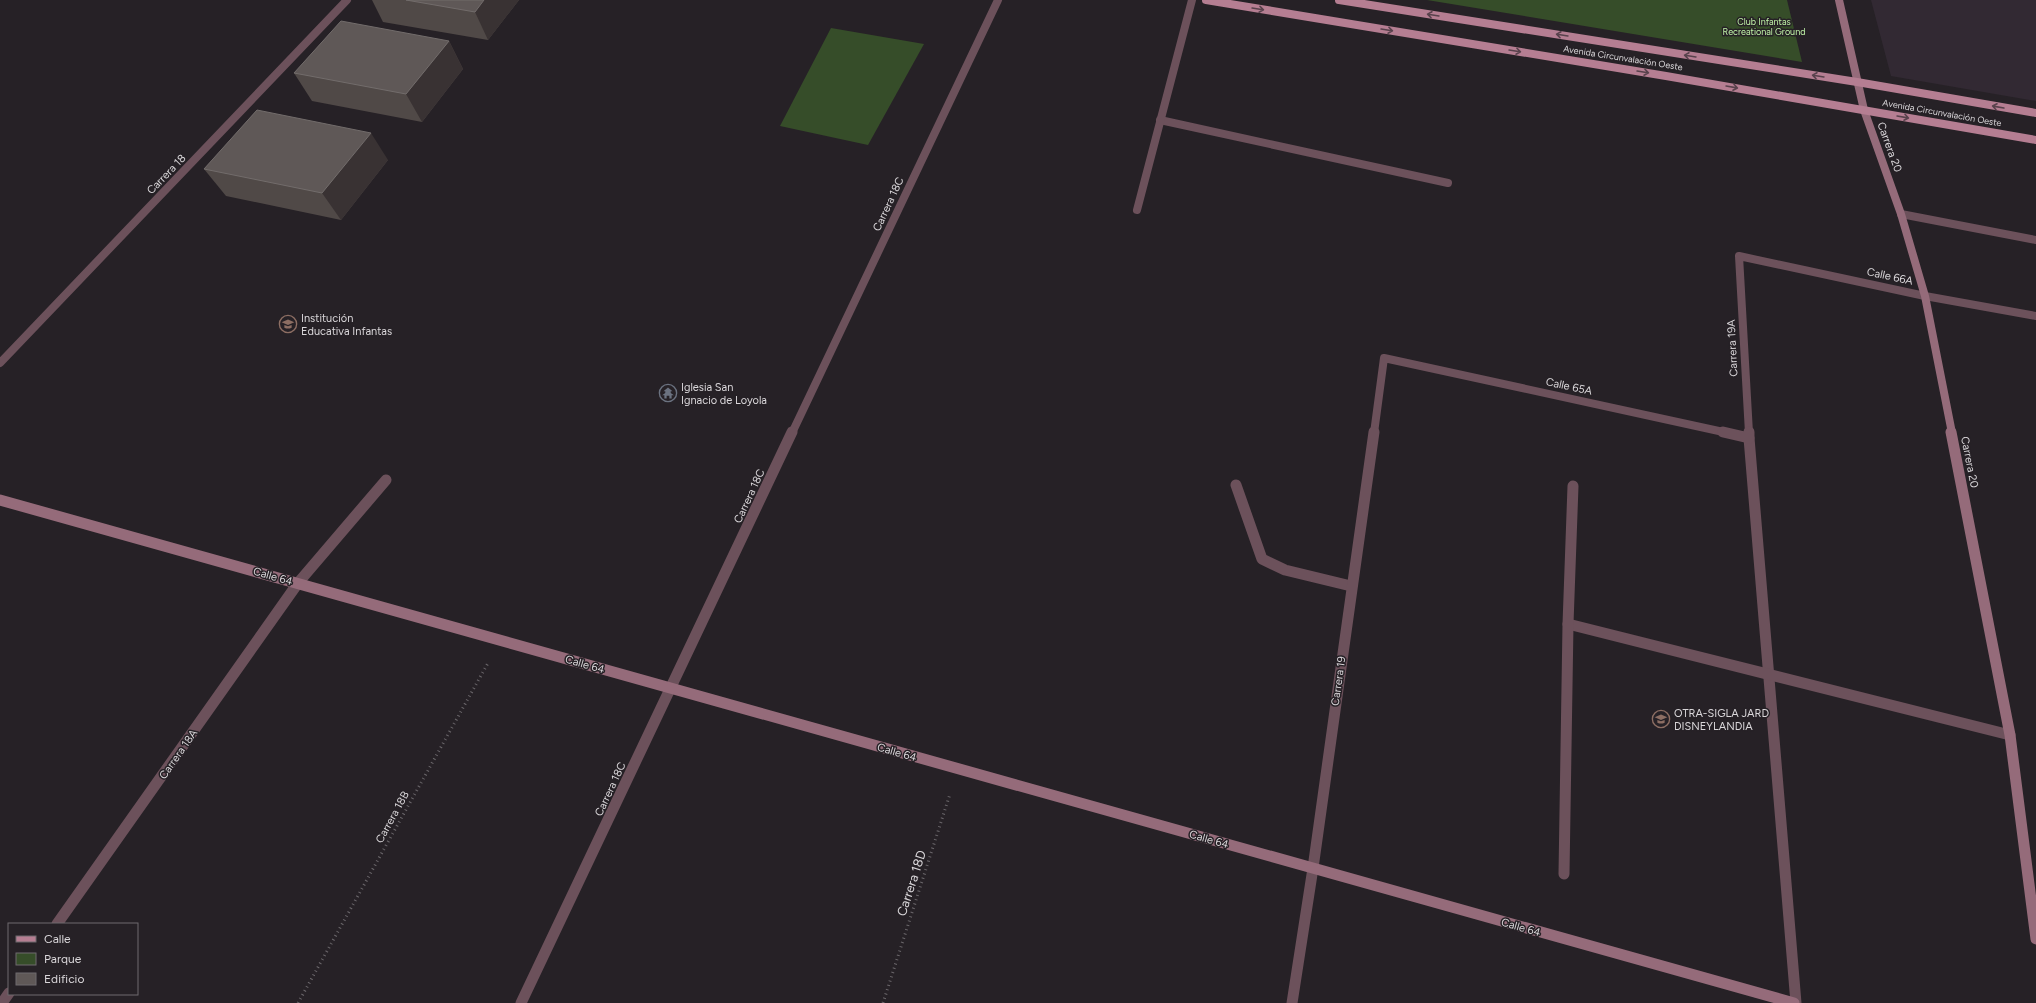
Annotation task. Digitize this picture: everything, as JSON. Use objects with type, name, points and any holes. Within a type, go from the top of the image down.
[{"type":"main road","name":"Avenida Circunvalación Oeste","points":[[1206,0],[2036,140]]},
{"type":"main road","name":"Avenida Circunvalación Oeste","points":[[1339,0],[1857,82],[2036,113]]},
{"type":"street","name":"Carrera 18","points":[[0,363],[347,0]]},
{"type":"street","name":"Carrera 18C","points":[[521,1003],[995,0]]},
{"type":"street","points":[[1138,210],[1192,0]]},
{"type":"street","name":"Carrera 20","points":[[1839,0],[1864,110],[1901,214],[1925,296],[2010,735],[2036,938]]},
{"type":"street","points":[[1160,120],[1448,183]]},
{"type":"street","points":[[1901,214],[2036,240]]},
{"type":"street","name":"Calle 66A","points":[[1739,256],[1925,296],[2036,316]]},
{"type":"street","name":"Carrera 19A","points":[[1739,256],[1750,438],[1795,1003]]},
{"type":"street","name":"Calle 65A","points":[[1384,358],[1750,438]]},
{"type":"street","name":"Carrera 19","points":[[1292,1003],[1313,868],[1351,586],[1384,358]]},
{"type":"street","name":"Carrera 18A","points":[[58,923],[298,583],[386,480]]},
{"type":"street","points":[[1236,485],[1262,559],[1285,570],[1351,586]]},
{"type":"street","points":[[1564,874],[1568,624],[1573,486]]},
{"type":"street","name":"Calle 64","points":[[0,500],[1795,1003]]},
{"type":"street","points":[[1568,624],[2010,735]]},
{"type":"street","points":[[2,1003],[8,994]]},
{"type":"path","name":"Carrera 18B","points":[[298,1003],[501,641]]},
{"type":"path","name":"Carrera 18D","points":[[883,1003],[958,769]]},
{"type":"shaded area","points":[[1871,0],[2036,0],[2036,101],[1891,76]]},
{"type":"green space","name":"Club Infantas Recreational Ground","points":[[1427,0],[1787,0],[1802,62]]},
{"type":"green space","points":[[831,28],[924,44],[868,145],[780,126]]},
{"type":"building","points":[[406,0],[484,0],[475,12]]},
{"type":"building","points":[[341,21],[449,41],[406,94],[294,73]]},
{"type":"building","points":[[257,110],[371,133],[322,193],[204,169]]},
{"type":"place","name":"Institución Educativa Infantas","points":[[288,324]]},
{"type":"place","name":"Iglesia San Ignacio de Loyola","points":[[668,393]]},
{"type":"place","name":"OTRA-SIGLA JARD DISNEYLANDIA","points":[[1661,719]]}]
